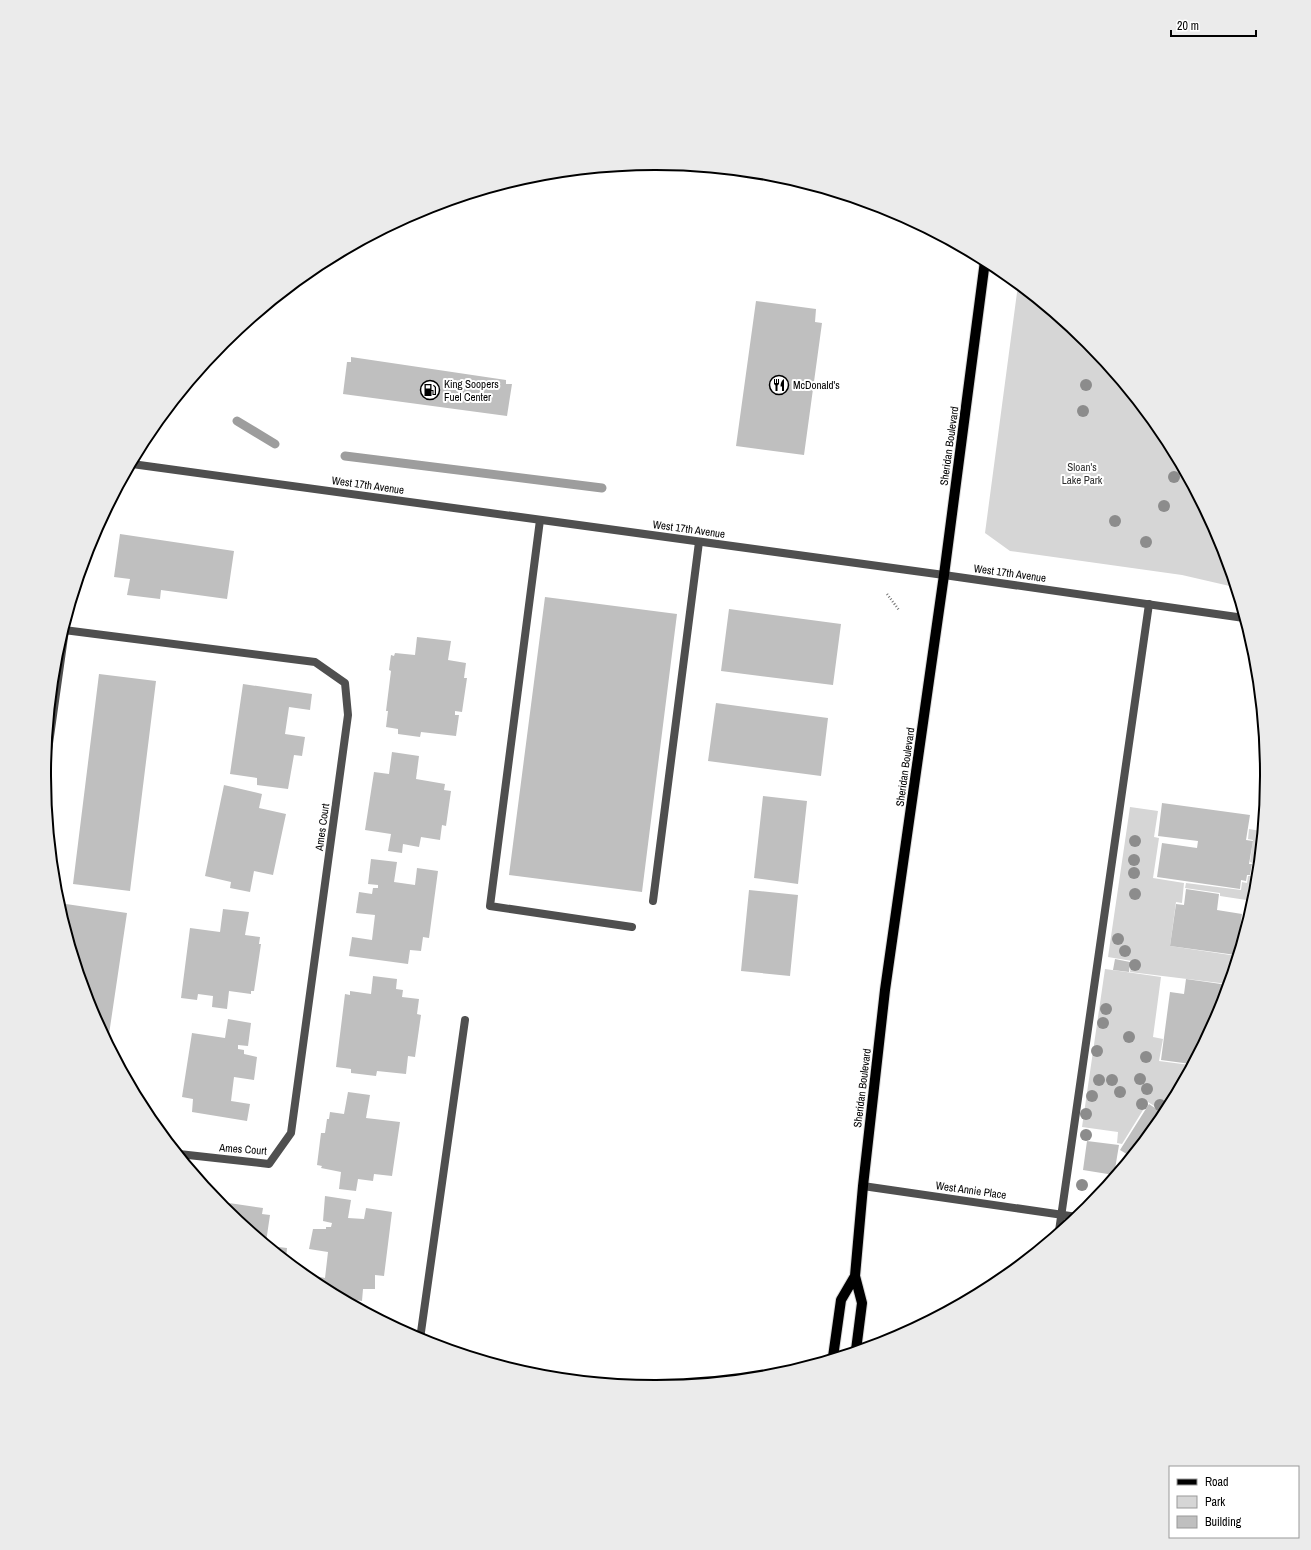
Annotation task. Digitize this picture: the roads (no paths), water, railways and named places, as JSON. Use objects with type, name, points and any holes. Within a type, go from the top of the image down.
[{"type":"main road","name":"Sheridan Boulevard","points":[[857,1344],[862,1303],[856,1276],[863,1186],[885,990],[944,575],[984,268]]},
{"type":"main road","name":"Sheridan Boulevard","points":[[834,1352],[841,1300],[856,1276]]},
{"type":"street","name":"West 17th Avenue","points":[[137,465],[944,575],[1238,617]]},
{"type":"street","points":[[540,520],[490,906],[632,927]]},
{"type":"street","points":[[653,901],[699,542]]},
{"type":"street","points":[[1060,1223],[1148,604]]},
{"type":"street","name":"Ames Court","points":[[70,629],[315,662],[346,683],[348,715],[291,1132],[269,1164],[185,1155]]},
{"type":"street","points":[[421,1332],[464,1020]]},
{"type":"street","name":"West Annie Place","points":[[863,1186],[1069,1215]]},
{"type":"waterway","points":[[237,421],[275,444]]},
{"type":"waterway","points":[[345,456],[602,488]]},
{"type":"place","name":"McDonald's","points":[[779,385]]},
{"type":"place","name":"King Soopers Fuel Center","points":[[430,390]]},
{"type":"park label","name":"Sloan's Lake Park","points":[[1082,473]]}]
